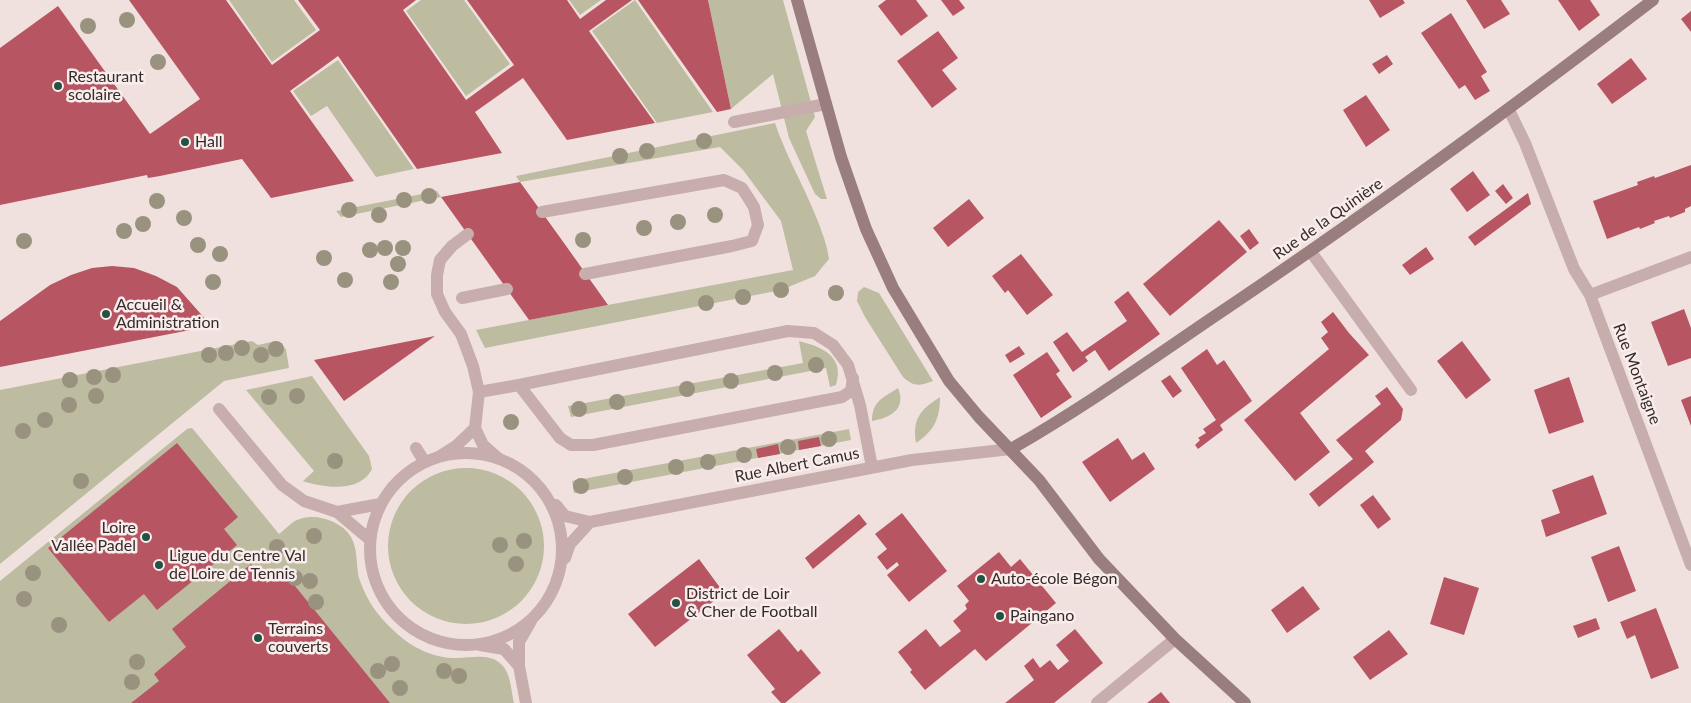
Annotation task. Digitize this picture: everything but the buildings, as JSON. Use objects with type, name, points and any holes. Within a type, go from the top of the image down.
[{"type":"street","points":[[797,0],[852,191],[866,229],[893,288],[949,381],[979,417],[1040,480],[1100,559],[1175,639],[1245,703]]},
{"type":"street","name":"Rue de la Quinière","points":[[1011,449],[1057,423],[1311,252],[1509,110],[1653,0]]},
{"type":"street","points":[[734,122],[826,104]]},
{"type":"street","name":"Rue Montaigne","points":[[1509,110],[1525,143],[1574,269],[1590,295],[1691,565]]},
{"type":"street","points":[[542,212],[724,180],[742,188],[754,207],[758,225],[752,240],[732,246],[585,274]]},
{"type":"street","points":[[440,456],[456,446],[474,428],[479,392],[473,366],[461,334],[446,312],[437,294],[437,276],[440,260],[452,246],[468,234]]},
{"type":"street","points":[[1311,252],[1411,390]]},
{"type":"street","points":[[1590,295],[1691,257]]},
{"type":"street","points":[[462,298],[507,289]]},
{"type":"street","points":[[479,392],[788,331],[814,333],[834,345],[848,364],[860,405],[872,467]]},
{"type":"street","points":[[519,385],[560,438],[571,445],[594,445],[842,397],[851,391],[853,378]]},
{"type":"street","points":[[219,409],[282,485],[304,501],[338,512],[369,539]]},
{"type":"street","points":[[474,428],[483,444],[498,458]]},
{"type":"street","points":[[416,448],[424,461]]},
{"type":"street","name":"Rue Albert Camus","points":[[544,492],[565,516],[590,522],[912,460],[1011,449]]},
{"type":"street","points":[[519,666],[504,649],[480,645],[451,644],[424,636],[400,619],[382,596],[372,569],[369,539],[373,520],[380,504],[393,484],[407,471],[424,461],[440,456],[470,452],[498,458],[524,471],[544,492],[558,518],[562,546],[560,573]]},
{"type":"street","points":[[338,512],[380,504]]},
{"type":"street","points":[[526,703],[519,666],[519,642],[531,621],[549,599],[570,544],[590,522]]},
{"type":"street","points":[[480,645],[508,636],[531,621]]},
{"type":"street","points":[[1097,703],[1175,639]]},
{"type":"green space","points":[[229,0],[294,0],[316,30],[272,62]]},
{"type":"green space","points":[[421,0],[464,0],[510,64],[466,96],[406,11]]},
{"type":"green space","points":[[569,0],[601,0],[580,15]]},
{"type":"green space","points":[[635,0],[713,112],[657,123],[592,31]]},
{"type":"green space","points":[[708,0],[783,0],[815,117],[806,131],[827,199],[821,199],[815,194],[789,138],[773,74],[731,109]]},
{"type":"green space","points":[[338,60],[414,169],[376,177],[327,106],[311,116],[293,91]]},
{"type":"green space","points":[[775,123],[817,219],[827,248],[829,259],[815,276],[781,290],[485,348],[476,330],[793,270],[781,221],[743,170],[720,147],[520,182],[516,176]]},
{"type":"green space","points":[[437,191],[441,197],[341,217],[336,211]]},
{"type":"green space","points":[[864,287],[879,293],[933,381],[917,385],[910,383],[903,377],[857,301],[858,292]]},
{"type":"green space","points":[[252,341],[258,345],[276,341],[286,349],[289,368],[224,381],[0,564],[0,390]]},
{"type":"green space","points":[[799,341],[816,346],[830,354],[837,367],[836,385],[830,387],[826,368],[571,417],[568,406],[803,363]]},
{"type":"green space","points":[[312,376],[369,456],[372,469],[359,482],[341,487],[331,487],[303,481],[314,471],[246,390]]},
{"type":"green space","points":[[898,388],[900,402],[895,411],[885,418],[872,421],[876,404]]},
{"type":"green space","points":[[940,397],[939,412],[935,424],[916,443],[915,428],[919,416],[927,406]]},
{"type":"green space","name":"Ligue du Centre Val de Loire de Tennis","points":[[191,428],[279,534],[294,521],[311,517],[334,522],[341,526],[347,531],[353,542],[359,578],[364,591],[382,619],[401,637],[425,652],[443,657],[484,657],[496,660],[507,672],[514,703],[0,703],[0,581],[187,429]]},
{"type":"green space","points":[[849,429],[851,440],[574,493],[572,481]]},
{"type":"green space","points":[[458,468],[474,468],[489,471],[503,477],[516,485],[527,496],[541,523],[544,546],[543,561],[535,583],[527,596],[516,607],[489,621],[474,624],[458,624],[443,621],[429,615],[416,607],[405,596],[391,569],[388,554],[388,538],[391,523],[397,509],[405,496],[416,485],[443,471]]},
{"type":"place","name":"Restaurant scolaire","points":[[58,86]]},
{"type":"place","name":"Hall","points":[[185,142]]},
{"type":"place","name":"Accueil & Administration","points":[[106,314]]},
{"type":"place","name":"Loire Vallée Padel","points":[[146,537]]},
{"type":"place","name":"Ligue du Centre Val de Loire de Tennis","points":[[159,565]]},
{"type":"place","name":"Auto-école Bégon","points":[[981,579]]},
{"type":"place","name":"District de Loir & Cher de Football","points":[[676,603]]},
{"type":"place","name":"Paingano","points":[[1000,616]]},
{"type":"place","name":"Terrains couverts","points":[[258,638]]}]
